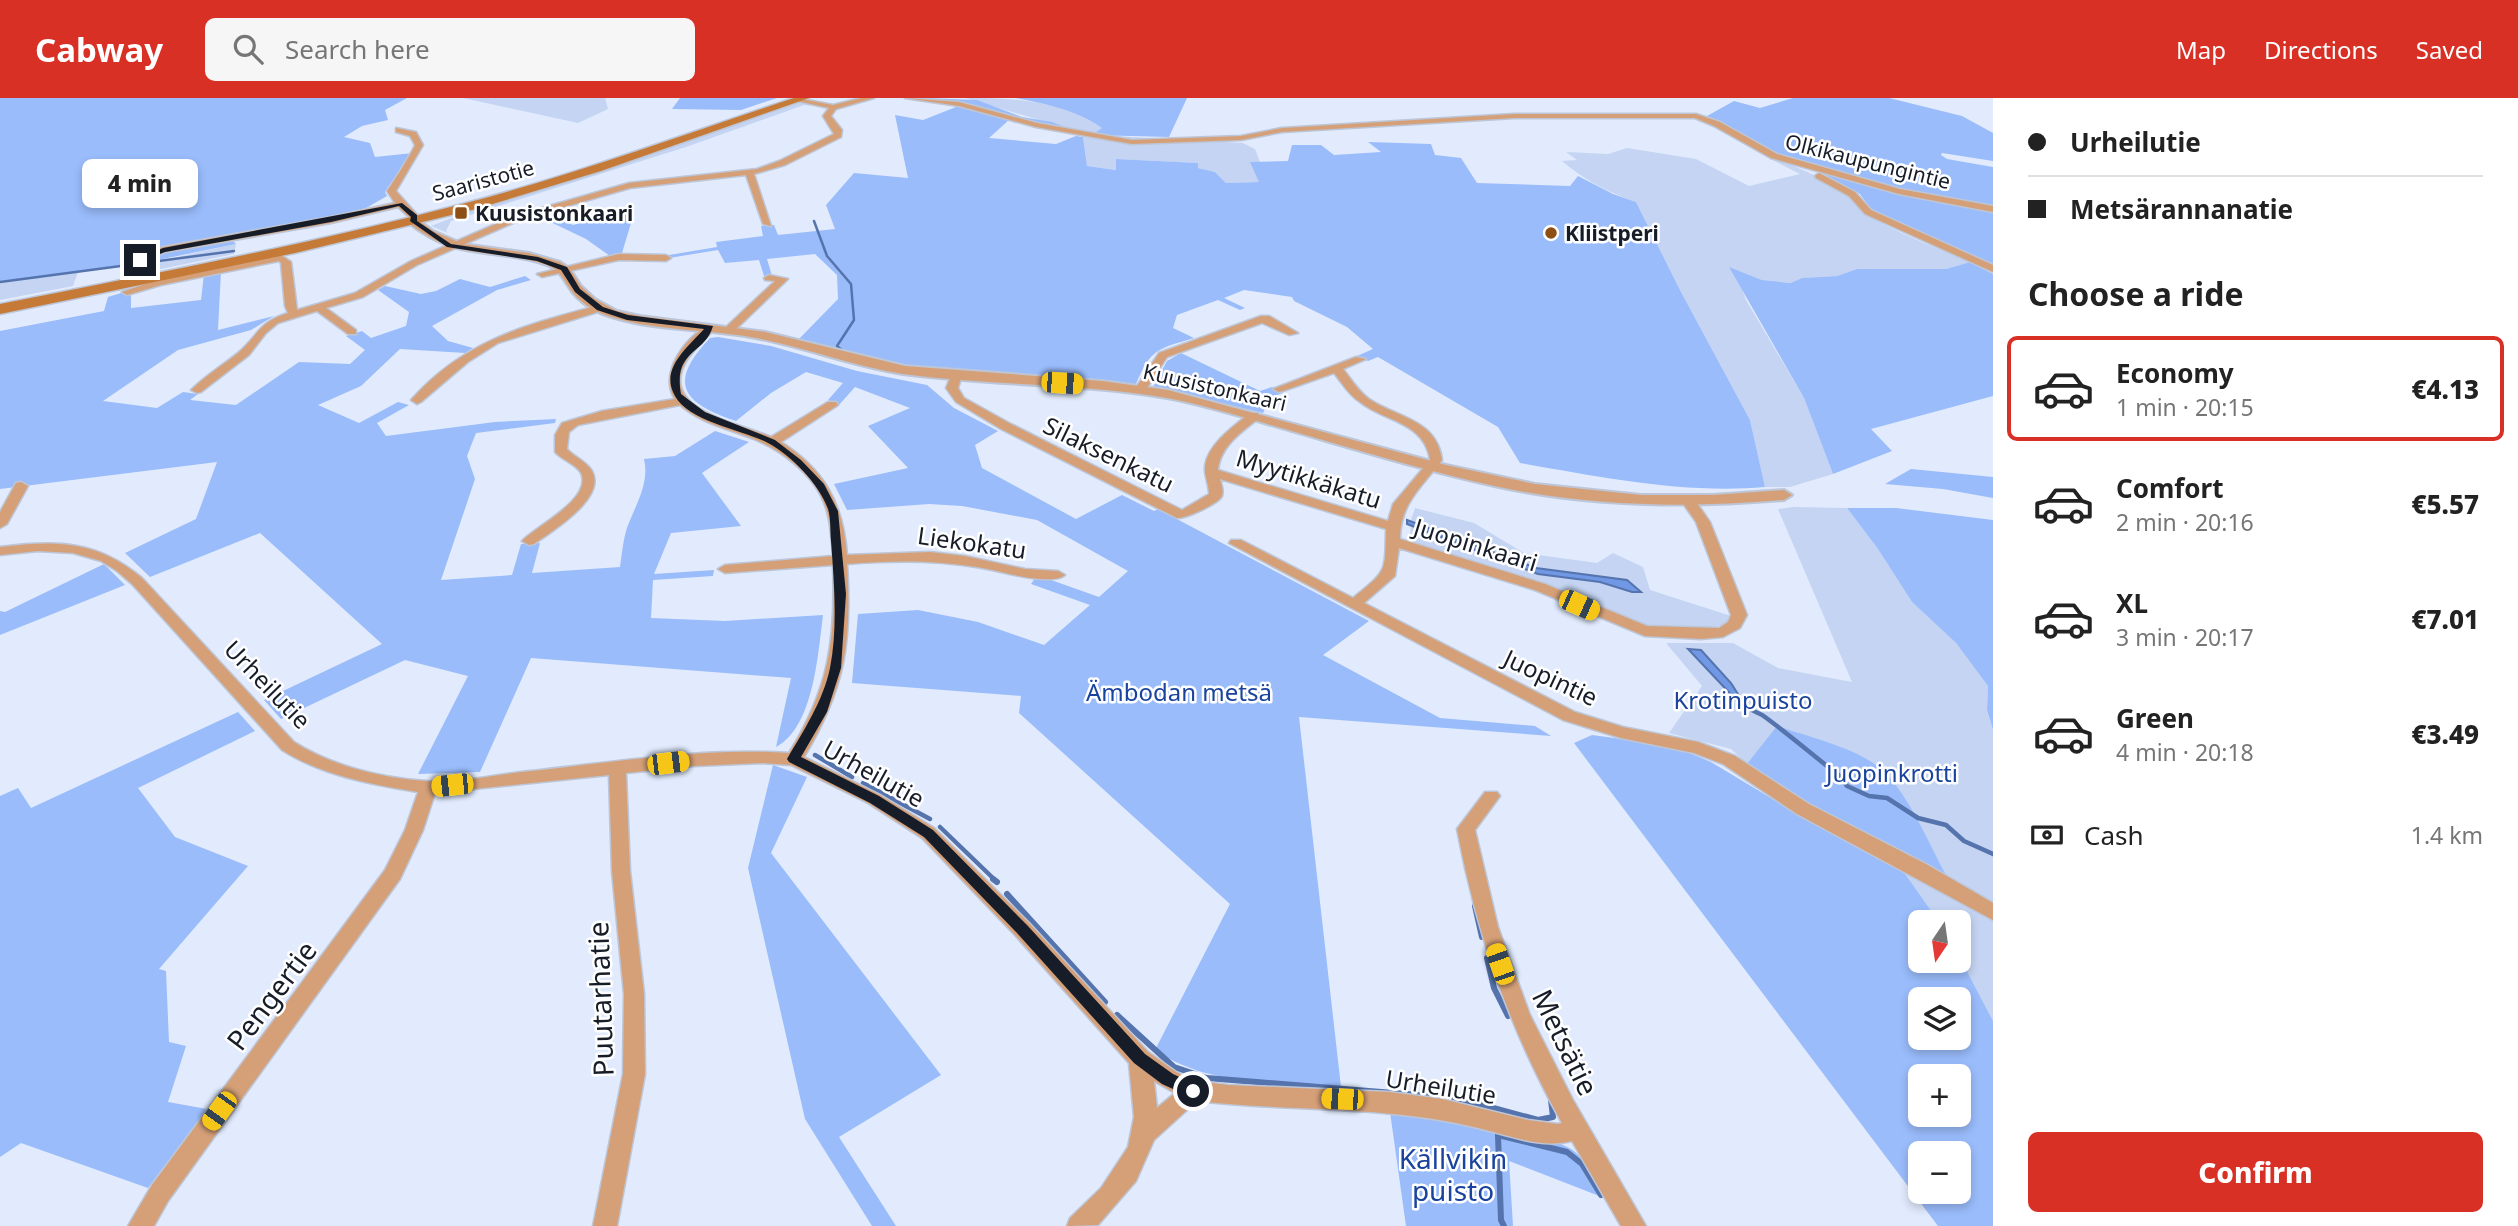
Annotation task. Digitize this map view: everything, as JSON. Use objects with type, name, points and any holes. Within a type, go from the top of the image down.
[{"type":"main road","name":"Saaristotie","points":[[0,310],[413,221],[590,171],[803,98]]},
{"type":"street","points":[[803,98],[833,107],[870,98]]},
{"type":"street","name":"Olkikaupungintie","points":[[909,98],[960,104],[1066,131],[1138,142],[1231,139],[1282,130],[1521,116],[1689,116],[1709,121],[1763,151],[1789,160],[1899,191],[1993,209]]},
{"type":"street","points":[[197,390],[245,353],[268,326],[294,314],[359,295],[414,263],[517,218],[629,186],[750,173],[782,163],[838,135],[838,130],[827,116],[833,107]]},
{"type":"street","points":[[398,130],[414,134],[420,148],[403,169],[400,183],[391,191],[400,204],[415,217],[413,221],[452,246],[538,259],[564,268]]},
{"type":"street","points":[[1789,160],[1852,194],[1868,212],[1993,269]]},
{"type":"street","points":[[750,173],[768,224]]},
{"type":"street","points":[[138,266],[144,257],[163,250],[331,220],[400,204]]},
{"type":"street","points":[[542,274],[619,257],[666,258]]},
{"type":"street","points":[[127,292],[159,282],[281,258],[286,262],[290,306],[294,314]]},
{"type":"street","name":"Kuusistonkaari","points":[[564,268],[577,290],[600,308],[627,317],[729,330],[794,342],[874,365],[956,375],[1141,389],[1254,416],[1499,482],[1582,495],[1689,502],[1784,495]]},
{"type":"street","points":[[729,330],[783,279],[769,278]]},
{"type":"street","points":[[318,307],[352,332]]},
{"type":"street","points":[[417,400],[486,346],[520,331],[600,308]]},
{"type":"street","points":[[1250,311],[1293,332]]},
{"type":"street","points":[[1141,389],[1163,355],[1263,319]]},
{"type":"street","points":[[710,328],[685,354],[676,369],[675,386],[682,401],[715,420],[772,442],[798,462],[821,486],[833,508],[841,614],[833,681],[821,712],[794,759]]},
{"type":"street","points":[[1279,389],[1360,359]]},
{"type":"street","points":[[1336,368],[1367,402],[1429,435],[1437,453],[1436,460],[1404,498],[1394,535],[1388,576],[1354,604]]},
{"type":"street","name":"Silaksenkatu","points":[[956,375],[952,388],[960,400],[1024,437],[1182,515],[1215,496],[1217,490],[1210,472],[1211,463],[1220,449],[1254,416]]},
{"type":"street","points":[[529,541],[577,505],[587,488],[588,474],[561,452],[563,429],[566,426],[582,420],[682,401]]},
{"type":"street","points":[[772,442],[832,405]]},
{"type":"street","name":"Myytikkäkatu","points":[[1210,472],[1394,535]]},
{"type":"street","points":[[0,524],[21,486]]},
{"type":"street","name":"Juopinkaari","points":[[1394,535],[1540,587],[1644,631],[1701,634],[1723,632],[1735,625],[1739,615],[1703,522],[1689,502]]},
{"type":"street","name":"Juopintie","points":[[1236,543],[1569,716],[1621,732],[1698,748],[1729,760],[1803,809],[1919,869],[1993,912]]},
{"type":"street","name":"Urheilutie","points":[[0,551],[64,547],[85,550],[112,560],[137,580],[288,746],[307,758],[355,775],[428,788],[733,757],[794,759],[874,799],[928,833],[1022,929],[1140,1059],[1168,1079],[1193,1091],[1389,1102],[1442,1109],[1528,1130],[1558,1134],[1578,1129]]},
{"type":"street","name":"Liekokatu","points":[[724,569],[930,556],[965,560],[1025,573],[1058,575]]},
{"type":"street","name":"Puutarhatie","points":[[605,1226],[634,1074],[634,994],[621,871],[617,769]]},
{"type":"street","name":"Pengertie","points":[[140,1226],[160,1193],[393,874],[414,830],[428,788]]},
{"type":"street","name":"Metsätie","points":[[1491,796],[1466,829],[1482,902],[1513,998],[1578,1129],[1634,1226]]},
{"type":"street","points":[[1140,1059],[1145,1133]]},
{"type":"street","points":[[1080,1226],[1118,1186],[1145,1133],[1193,1091]]},
{"type":"green space","points":[[0,98],[407,98],[385,110],[388,120],[362,126],[344,137],[370,143],[375,157],[413,153],[388,187],[385,192],[387,196],[359,212],[151,250],[133,264],[0,282]]},
{"type":"green space","points":[[463,98],[605,98],[608,109],[578,123]]},
{"type":"green space","points":[[680,98],[777,98],[741,110],[672,109]]},
{"type":"green space","points":[[925,98],[977,100],[1022,117],[1052,122],[1067,128],[1020,120],[973,105]]},
{"type":"green space","points":[[965,98],[1019,100],[1054,106],[1070,111],[1102,128],[1095,135],[1243,143],[1255,149],[1260,162],[1251,162],[1260,182],[1226,183],[1215,172],[1198,168],[1198,163],[1116,159],[1117,170],[1087,166],[1083,137],[1090,135]]},
{"type":"green space","points":[[1016,98],[1187,98],[1169,137],[1092,135],[1102,128],[1072,112]]},
{"type":"green space","points":[[1793,98],[1889,98],[1962,116],[1993,133],[1993,161],[1942,153],[1941,155],[1947,159],[1993,167],[1993,207],[1914,192],[1784,157],[1707,116],[1734,101],[1760,108]]},
{"type":"green space","points":[[799,103],[813,106],[804,105],[686,147],[451,221],[446,231],[448,233],[431,226],[469,211]]},
{"type":"green space","points":[[961,105],[1010,119],[989,138],[1056,144],[1076,136],[1083,137],[1087,166],[1116,170],[1116,159],[1198,163],[1198,168],[1215,172],[1226,183],[1259,182],[1250,162],[1288,161],[1292,145],[1321,145],[1334,155],[1381,152],[1368,142],[1431,144],[1435,155],[1461,158],[1477,183],[1570,186],[1578,176],[1613,194],[1636,202],[1750,420],[1765,487],[1734,489],[1673,486],[1611,479],[1520,463],[1498,427],[1378,357],[1368,361],[1357,356],[1373,349],[1347,327],[1294,301],[1292,297],[1244,290],[1224,298],[1245,308],[1240,310],[1218,300],[1177,315],[1173,328],[1194,338],[1157,352],[1146,363],[1136,384],[895,364],[799,339],[838,299],[837,275],[815,254],[767,259],[772,276],[764,276],[759,260],[725,263],[718,250],[669,258],[669,255],[717,247],[716,242],[763,236],[761,226],[774,225],[778,235],[835,229],[826,205],[854,173],[908,178],[895,115],[923,120]]},
{"type":"green space","points":[[1627,148],[1696,159],[1749,186],[1800,174],[1765,156],[1775,159],[1834,186],[1883,224],[1970,262],[1946,269],[1857,269],[1837,276],[1802,278],[1792,283],[1762,280],[1731,268],[1746,300],[1804,398],[1833,474],[1790,487],[1765,487],[1750,420],[1636,202],[1597,185],[1562,161],[1577,160],[1566,152],[1608,154]]},
{"type":"green space","points":[[1816,170],[1887,191],[1993,213],[1993,265],[1890,219],[1870,208],[1860,194]]},
{"type":"green space","points":[[545,213],[573,225],[606,216],[634,213],[622,253],[610,256],[586,239],[536,215]]},
{"type":"green space","points":[[231,239],[236,244],[143,263],[170,249]]},
{"type":"green space","points":[[236,244],[234,254],[151,271],[150,263]]},
{"type":"green space","points":[[1970,262],[1993,274],[1993,396],[1871,429],[1892,451],[1833,474],[1804,398],[1729,267],[1762,280],[1791,283],[1802,278],[1837,276],[1857,269],[1946,269]]},
{"type":"green space","points":[[79,269],[73,286],[0,300],[0,282]]},
{"type":"green space","points":[[221,271],[218,330],[274,316],[251,330],[178,350],[103,401],[157,408],[183,392],[198,394],[190,400],[236,405],[299,362],[350,364],[365,350],[346,336],[362,331],[371,338],[406,326],[409,312],[378,290],[385,286],[421,294],[436,291],[460,279],[490,287],[525,276],[531,280],[497,290],[432,326],[448,341],[473,348],[465,353],[400,349],[361,386],[318,405],[359,423],[398,402],[409,405],[377,423],[386,436],[495,422],[556,419],[555,423],[476,433],[467,456],[475,479],[441,580],[512,575],[521,544],[540,543],[532,573],[620,567],[626,533],[645,477],[644,459],[675,456],[715,431],[749,442],[702,473],[741,526],[671,533],[654,574],[714,570],[713,576],[653,580],[651,618],[725,621],[823,615],[812,688],[799,723],[789,737],[776,747],[791,678],[531,658],[480,772],[418,774],[468,676],[405,660],[281,719],[264,700],[382,644],[260,533],[150,577],[125,553],[196,519],[217,462],[0,489],[0,331],[104,311],[108,297],[131,290],[131,308],[201,300],[204,274]]},
{"type":"green space","name":"Ämbodan metsä","points":[[710,338],[771,346],[857,371],[927,385],[954,408],[998,431],[975,445],[982,468],[1076,519],[1122,495],[1154,511],[1158,509],[1369,621],[1323,655],[1440,718],[1535,726],[1551,736],[1299,717],[1341,1087],[1221,1077],[1176,1062],[1155,1050],[1230,904],[1019,713],[1021,696],[852,683],[858,614],[918,610],[978,622],[1044,645],[1090,605],[1031,584],[1037,575],[1099,597],[1128,571],[1037,520],[962,506],[929,504],[847,510],[834,484],[908,468],[868,426],[910,408],[855,387],[839,405],[828,400],[843,383],[806,372],[771,393],[736,421],[703,407],[687,390],[685,379],[688,367]]},
{"type":"green space","points":[[1181,353],[1260,391],[1272,387],[1283,393],[1271,397],[1263,413],[1153,387],[1167,361]]},
{"type":"green space","points":[[1911,469],[1993,477],[1993,498],[1943,489],[1885,484]]},
{"type":"green space","name":"Krotinpuisto","points":[[1415,508],[1474,523],[1524,553],[1597,563],[1613,553],[1643,567],[1650,590],[1731,616],[1727,623],[1710,629],[1655,629],[1410,543],[1411,520]]},
{"type":"green space","name":"Juopinkrotti","points":[[1847,508],[1878,549],[1912,602],[1956,643],[1988,686],[1987,710],[1993,730],[1993,904],[1747,764],[1731,749],[1669,733],[1702,686],[1666,643],[1733,643],[1778,668],[1852,682],[1778,509]]},
{"type":"green space","points":[[1847,508],[1896,508],[1993,520],[1993,730],[1987,710],[1988,686],[1956,643],[1912,602],[1878,549]]},
{"type":"green space","points":[[104,564],[125,585],[0,635],[0,611],[5,612]]},
{"type":"green space","points":[[238,712],[255,731],[138,788],[175,837],[248,866],[159,969],[166,971],[169,1042],[186,1046],[168,1102],[207,1109],[148,1188],[21,1143],[0,1157],[0,796],[18,788],[31,808]]},
{"type":"green space","points":[[1777,726],[1846,749],[1881,769],[1910,806],[1948,879],[1854,833],[1747,764]]},
{"type":"green space","points":[[1592,735],[1652,743],[1685,751],[1711,762],[1801,816],[1901,868],[1931,910],[1908,910],[1908,973],[1968,973],[1993,1021],[1993,1226],[1938,1226],[1921,1204],[1971,1204],[1971,1141],[1908,1141],[1908,1186],[1574,743]]},
{"type":"green space","points":[[773,765],[807,777],[771,853],[941,1075],[839,1137],[896,1226],[872,1226],[805,1119],[748,868]]},
{"type":"green space","points":[[1901,868],[1993,920],[1993,1021],[1968,973],[1971,973],[1971,910],[1931,910]]},
{"type":"green space","name":"Källvikin puisto","points":[[1390,1112],[1515,1131],[1561,1144],[1574,1151],[1585,1162],[1607,1199],[1509,1161],[1513,1226],[1406,1226]]},
{"type":"shaded area","points":[[1407,520],[1536,568],[1627,580],[1641,592],[1632,592],[1600,582],[1538,574],[1407,524]]},
{"type":"shaded area","points":[[1688,649],[1701,650],[1731,683],[1743,702],[1738,702]]},
{"type":"waterway","points":[[814,221],[827,256],[851,284],[854,320],[837,346],[844,352]]},
{"type":"waterway","points":[[0,282],[234,251]]},
{"type":"waterway","points":[[1746,706],[1763,715],[1841,777],[1847,786],[1869,796],[1887,798],[1918,818],[1946,825],[1964,841],[1993,854]]},
{"type":"waterway","points":[[815,755],[852,777]]},
{"type":"waterway","points":[[863,783],[930,819]]},
{"type":"waterway","points":[[940,827],[995,880]]},
{"type":"waterway","points":[[993,879],[997,882]]},
{"type":"waterway","points":[[1007,894],[1105,1002]]},
{"type":"waterway","points":[[1475,906],[1482,937]]},
{"type":"waterway","points":[[1487,958],[1494,988],[1508,1016]]},
{"type":"waterway","points":[[1117,1015],[1174,1067],[1207,1078],[1431,1096]]},
{"type":"waterway","points":[[1453,1097],[1538,1120],[1553,1117],[1551,1100]]},
{"type":"waterway","points":[[1504,1226],[1501,1220],[1498,1135],[1567,1152],[1582,1164],[1601,1195]]},
{"type":"place","name":"Kuusistonkaari","points":[[461,213]]},
{"type":"place","name":"Kliistperi","points":[[1551,233]]},
{"type":"route","points":[[140,260],[163,250],[331,220],[400,204],[415,217],[413,221],[419,227],[450,246],[538,259],[564,268],[577,290],[600,308],[659,323],[710,328],[679,362],[674,377],[677,394],[682,401],[702,414],[772,442],[798,462],[821,486],[833,508],[841,594],[836,668],[821,712],[794,759],[874,799],[928,833],[954,856],[1140,1059],[1168,1079],[1193,1091]]}]
